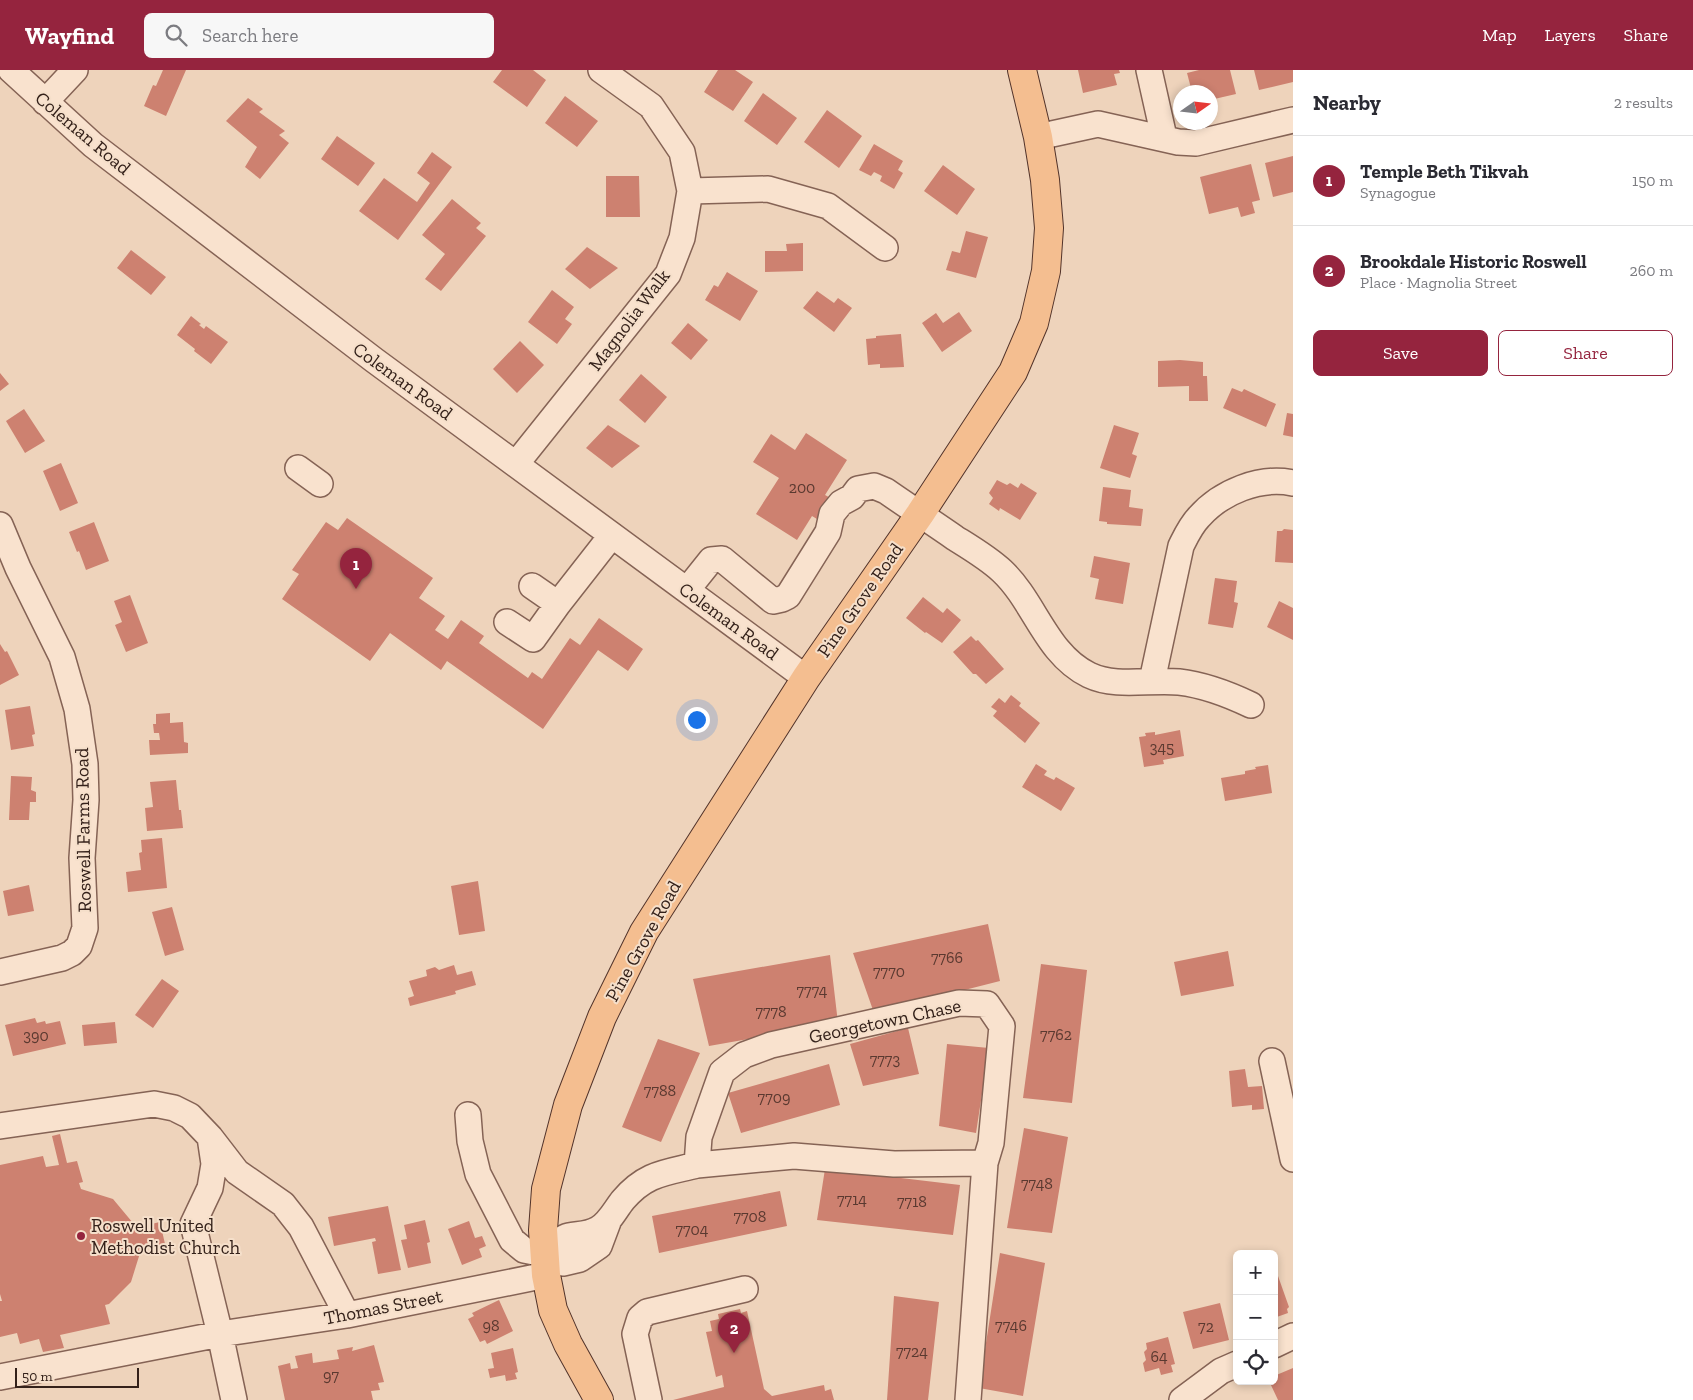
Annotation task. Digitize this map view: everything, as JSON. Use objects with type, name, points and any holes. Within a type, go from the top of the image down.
[{"type":"main road","name":"Pine Grove Road","points":[[598,1400],[568,1344],[554,1310],[545,1264],[544,1212],[546,1189],[568,1104],[602,1017],[644,932],[806,678],[920,514],[1013,372],[1034,323],[1046,271],[1049,228],[1045,180],[1038,137],[1022,70]]},
{"type":"street","name":"Coleman Road","points":[[11,70],[93,145],[374,360],[806,678]]},
{"type":"street","points":[[45,102],[75,70]]},
{"type":"street","name":"Magnolia Walk","points":[[516,464],[668,274],[682,238],[690,191],[682,152],[650,106],[601,70]]},
{"type":"street","points":[[1149,70],[1164,138]]},
{"type":"street","points":[[1038,137],[1098,124],[1178,142],[1196,143],[1293,120]]},
{"type":"street","points":[[690,191],[768,189],[794,196],[828,206],[885,248]]},
{"type":"street","points":[[298,468],[320,484]]},
{"type":"street","points":[[1152,681],[1181,546],[1189,530],[1199,516],[1223,496],[1254,483],[1293,483]]},
{"type":"street","points":[[686,590],[711,560],[722,559],[773,601],[788,596],[828,532],[832,514],[841,503],[852,497],[858,489],[874,486],[886,491],[987,559],[1003,572],[1017,588],[1057,650],[1076,667],[1091,676],[1108,681],[1179,682],[1228,694],[1251,705]]},
{"type":"street","name":"Roswell Farms Road","points":[[0,525],[18,568],[62,657],[78,710],[85,764],[86,791],[82,858],[85,928],[79,946],[72,953],[62,958],[0,972]]},
{"type":"street","points":[[507,622],[533,639],[612,535]]},
{"type":"street","points":[[532,586],[558,604]]},
{"type":"street","name":"Georgetown Chase","points":[[697,1165],[700,1137],[722,1072],[744,1055],[771,1046],[959,1004],[987,1004],[1002,1026],[991,1143],[985,1163],[968,1400]]},
{"type":"street","points":[[1272,1060],[1293,1159]]},
{"type":"street","points":[[0,1126],[154,1104],[174,1108],[190,1116],[210,1137],[238,1172],[283,1204],[301,1227],[347,1315]]},
{"type":"street","points":[[468,1115],[470,1141],[478,1174],[512,1240],[545,1264],[567,1236],[584,1235],[608,1222],[624,1198],[636,1186],[652,1176],[697,1165],[794,1156],[894,1164],[985,1163]]},
{"type":"street","points":[[210,1137],[214,1164],[210,1188],[193,1224],[234,1400]]},
{"type":"street","name":"Thomas Street","points":[[0,1377],[220,1334],[347,1315],[545,1264]]},
{"type":"street","points":[[649,1400],[635,1334],[640,1318],[647,1312],[745,1289]]},
{"type":"street","points":[[1182,1400],[1221,1371],[1233,1366]]},
{"type":"building","points":[[163,70],[186,70],[166,116],[144,106],[153,85],[156,86]]},
{"type":"building","points":[[502,70],[533,70],[546,80],[527,107],[493,82]]},
{"type":"building","points":[[718,70],[735,70],[753,82],[733,111],[704,92]]},
{"type":"building","points":[[1078,70],[1119,70],[1120,73],[1114,74],[1117,85],[1083,93]]},
{"type":"building","points":[[1199,70],[1230,70],[1236,94],[1218,98],[1218,85],[1190,85],[1187,73]]},
{"type":"building","points":[[1254,70],[1293,70],[1293,82],[1259,90]]},
{"type":"building","points":[[763,93],[797,118],[777,145],[744,121]]},
{"type":"building","points":[[565,96],[598,121],[577,147],[545,123]]},
{"type":"building","points":[[248,98],[263,109],[259,112],[285,131],[279,135],[289,143],[260,179],[245,167],[257,147],[226,121]]},
{"type":"building","points":[[827,110],[862,136],[839,168],[804,142]]},
{"type":"building","points":[[337,136],[375,163],[358,186],[321,159]]},
{"type":"building","points":[[874,144],[903,161],[898,170],[903,173],[894,189],[880,181],[882,176],[874,172],[871,176],[859,170]]},
{"type":"building","points":[[432,152],[452,167],[398,240],[359,211],[384,178],[417,202],[430,183],[417,173]]},
{"type":"building","points":[[1293,156],[1293,192],[1273,197],[1265,163]]},
{"type":"building","points":[[1251,164],[1260,200],[1252,202],[1255,213],[1241,217],[1238,207],[1209,214],[1200,177]]},
{"type":"building","points":[[943,165],[975,189],[957,215],[924,191]]},
{"type":"building","points":[[606,176],[639,176],[640,217],[606,217]]},
{"type":"building","points":[[452,199],[481,223],[476,228],[486,236],[441,291],[425,279],[445,254],[422,235]]},
{"type":"building","points":[[966,231],[988,237],[976,278],[946,270],[952,251],[960,253]]},
{"type":"building","points":[[803,243],[803,271],[765,272],[765,251],[787,251],[786,244]]},
{"type":"building","points":[[587,247],[618,268],[590,289],[565,269]]},
{"type":"building","points":[[131,250],[166,277],[151,295],[117,268]]},
{"type":"building","points":[[727,272],[758,291],[740,321],[705,300],[714,285],[718,287]]},
{"type":"building","points":[[552,290],[574,307],[565,319],[572,324],[557,344],[528,322]]},
{"type":"building","points":[[817,291],[834,303],[838,298],[852,308],[834,332],[803,308]]},
{"type":"building","points":[[959,312],[972,331],[942,352],[922,323],[936,313],[943,323]]},
{"type":"building","points":[[191,316],[204,329],[206,326],[228,342],[211,364],[177,335]]},
{"type":"building","points":[[688,323],[708,340],[691,360],[671,343]]},
{"type":"building","points":[[901,334],[904,367],[880,368],[880,364],[868,365],[866,339],[876,338],[876,336]]},
{"type":"building","points":[[520,341],[544,365],[517,393],[493,369]]},
{"type":"building","points":[[1158,361],[1203,362],[1203,376],[1207,376],[1208,401],[1189,401],[1189,386],[1158,387]]},
{"type":"building","points":[[0,373],[9,384],[0,391]]},
{"type":"building","points":[[641,374],[667,397],[645,423],[619,400]]},
{"type":"building","points":[[1232,388],[1242,392],[1244,389],[1276,404],[1266,427],[1223,408]]},
{"type":"building","points":[[24,409],[45,441],[25,453],[6,421]]},
{"type":"building","points":[[1287,413],[1293,414],[1293,437],[1283,435]]},
{"type":"building","points":[[608,425],[640,446],[612,468],[586,448]]},
{"type":"building","points":[[1114,425],[1139,433],[1132,454],[1137,456],[1130,478],[1100,468]]},
{"type":"building","points":[[806,433],[847,460],[825,495],[836,501],[822,522],[812,516],[797,540],[756,514],[779,478],[753,462],[771,434],[795,450]]},
{"type":"building","points":[[61,463],[78,503],[60,511],[43,471]]},
{"type":"building","points":[[997,480],[1007,485],[1010,483],[1018,488],[1021,483],[1037,493],[1020,520],[1000,508],[999,511],[989,504],[993,498],[989,493]]},
{"type":"building","points":[[1103,487],[1131,490],[1129,507],[1143,509],[1141,526],[1107,524],[1107,522],[1099,521]]},
{"type":"building","points":[[347,518],[433,578],[419,598],[445,616],[435,630],[448,639],[461,620],[484,636],[479,643],[528,678],[532,672],[542,679],[570,638],[580,645],[599,618],[643,649],[628,671],[598,650],[543,729],[447,661],[441,670],[390,633],[370,661],[282,599],[299,574],[292,570],[326,522],[338,530]]},
{"type":"building","points":[[94,522],[109,561],[86,570],[69,532]]},
{"type":"building","points":[[1284,529],[1293,530],[1293,563],[1275,562],[1277,531]]},
{"type":"building","points":[[1094,556],[1130,563],[1123,604],[1095,599],[1099,579],[1090,577]]},
{"type":"building","points":[[1215,578],[1237,581],[1234,602],[1238,603],[1233,628],[1208,624]]},
{"type":"building","points":[[130,595],[148,643],[126,652],[115,625],[122,622],[114,601]]},
{"type":"building","points":[[923,597],[943,613],[947,608],[961,620],[942,643],[906,618]]},
{"type":"building","points":[[1279,601],[1293,608],[1293,640],[1267,627]]},
{"type":"building","points":[[971,636],[976,641],[978,640],[1004,669],[986,684],[976,674],[973,674],[953,652]]},
{"type":"building","points":[[0,644],[5,652],[7,651],[19,675],[0,685]]},
{"type":"building","points":[[1011,695],[1021,703],[1019,706],[1040,723],[1025,743],[993,716],[997,711],[991,707],[999,698],[1005,703]]},
{"type":"building","points":[[30,706],[35,734],[32,735],[34,746],[11,750],[5,710]]},
{"type":"building","points":[[170,713],[170,723],[183,722],[184,742],[188,743],[188,753],[150,755],[149,740],[160,740],[159,733],[154,733],[153,724],[156,724],[156,714]]},
{"type":"building","points":[[1180,730],[1184,756],[1163,760],[1164,764],[1144,767],[1139,737],[1146,736],[1145,733],[1155,732],[1155,735]]},
{"type":"building","points":[[1036,764],[1047,771],[1044,775],[1054,780],[1056,777],[1075,788],[1061,811],[1022,787]]},
{"type":"building","points":[[1268,765],[1272,793],[1225,801],[1221,778],[1245,774],[1245,771],[1256,769],[1255,767]]},
{"type":"building","points":[[11,776],[32,777],[31,790],[36,792],[36,802],[30,802],[29,820],[9,820]]},
{"type":"building","points":[[176,780],[183,828],[147,831],[145,808],[153,807],[150,782]]},
{"type":"building","points":[[162,838],[167,888],[128,892],[126,872],[141,870],[139,853],[142,852],[141,840]]},
{"type":"building","points":[[478,881],[485,931],[459,935],[451,886]]},
{"type":"building","points":[[29,885],[34,911],[8,916],[3,891]]},
{"type":"building","points":[[172,907],[184,950],[165,956],[152,912]]},
{"type":"building","points":[[988,924],[1000,981],[874,1013],[853,953]]},
{"type":"building","points":[[1228,951],[1234,986],[1181,996],[1174,962]]},
{"type":"building","points":[[830,955],[838,1023],[709,1046],[693,979]]},
{"type":"building","points":[[1041,964],[1087,970],[1072,1103],[1023,1098]]},
{"type":"building","points":[[454,965],[457,975],[472,971],[476,985],[455,991],[456,994],[410,1006],[408,998],[414,996],[409,981],[427,976],[426,970],[435,967],[439,970]]},
{"type":"building","points":[[162,979],[179,991],[153,1028],[135,1015]]},
{"type":"building","points":[[35,1018],[37,1023],[45,1021],[46,1024],[60,1021],[66,1044],[13,1056],[5,1025]]},
{"type":"building","points":[[115,1022],[117,1043],[84,1046],[82,1025]]},
{"type":"building","points":[[908,1028],[919,1074],[863,1086],[850,1044]]},
{"type":"building","points":[[658,1039],[700,1053],[661,1142],[622,1127]]},
{"type":"building","points":[[947,1044],[989,1048],[976,1133],[939,1126]]},
{"type":"building","points":[[829,1064],[840,1105],[741,1133],[728,1093]]},
{"type":"building","points":[[1245,1069],[1248,1087],[1262,1086],[1264,1109],[1252,1110],[1252,1105],[1232,1107],[1229,1071]]},
{"type":"building","points":[[1024,1128],[1068,1137],[1052,1233],[1007,1228]]},
{"type":"building","name":"Roswell United Methodist Church","points":[[60,1134],[67,1163],[77,1161],[83,1182],[79,1183],[81,1189],[113,1199],[133,1223],[134,1228],[160,1222],[165,1244],[139,1249],[140,1253],[131,1282],[109,1304],[105,1305],[110,1324],[60,1335],[64,1348],[43,1352],[39,1339],[20,1344],[17,1333],[0,1337],[0,1301],[2,1301],[0,1294],[0,1165],[43,1156],[46,1167],[59,1165],[52,1136]]},
{"type":"building","points":[[825,1169],[960,1185],[953,1235],[817,1220]]},
{"type":"building","points":[[780,1191],[787,1226],[659,1253],[652,1216]]},
{"type":"building","points":[[388,1206],[401,1270],[378,1274],[372,1242],[376,1241],[375,1238],[334,1246],[328,1217]]},
{"type":"building","points":[[425,1220],[430,1242],[427,1243],[431,1263],[408,1268],[401,1240],[407,1239],[404,1225]]},
{"type":"building","points":[[469,1221],[475,1238],[482,1236],[486,1246],[479,1249],[482,1257],[462,1265],[448,1229]]},
{"type":"building","points":[[1000,1253],[1045,1263],[1023,1396],[979,1388]]},
{"type":"building","points":[[1278,1276],[1289,1307],[1287,1309],[1288,1313],[1278,1317]]},
{"type":"building","points":[[894,1296],[939,1302],[928,1400],[887,1400]]},
{"type":"building","points":[[499,1300],[513,1331],[487,1344],[485,1340],[480,1342],[468,1319],[474,1316],[472,1313]]},
{"type":"building","points":[[1220,1303],[1229,1340],[1193,1349],[1183,1312]]},
{"type":"building","points":[[740,1309],[741,1313],[747,1311],[764,1389],[772,1396],[824,1385],[825,1391],[831,1389],[834,1400],[673,1400],[724,1387],[722,1375],[716,1377],[706,1332],[712,1331],[710,1321],[719,1319],[718,1314]]},
{"type":"building","points":[[1168,1337],[1175,1364],[1171,1365],[1173,1372],[1161,1375],[1159,1368],[1145,1372],[1143,1363],[1146,1360],[1144,1352],[1147,1349],[1146,1343]]},
{"type":"building","points":[[374,1345],[384,1382],[378,1383],[380,1390],[371,1391],[373,1400],[285,1400],[278,1366],[290,1363],[291,1369],[298,1368],[295,1356],[312,1353],[313,1363],[339,1359],[337,1350],[353,1347],[352,1351]]},
{"type":"building","points":[[513,1348],[518,1372],[515,1373],[517,1379],[506,1381],[505,1375],[490,1378],[488,1369],[494,1368],[491,1353]]},
{"type":"building","points":[[1293,1368],[1293,1400],[1278,1400],[1271,1385],[1278,1385],[1278,1374]]},
{"type":"place","name":"Temple Beth Tikvah","points":[[356,589]]},
{"type":"place","name":"Roswell United Methodist Church","points":[[81,1236]]},
{"type":"place","name":"Brookdale Historic Roswell","points":[[734,1353]]}]
